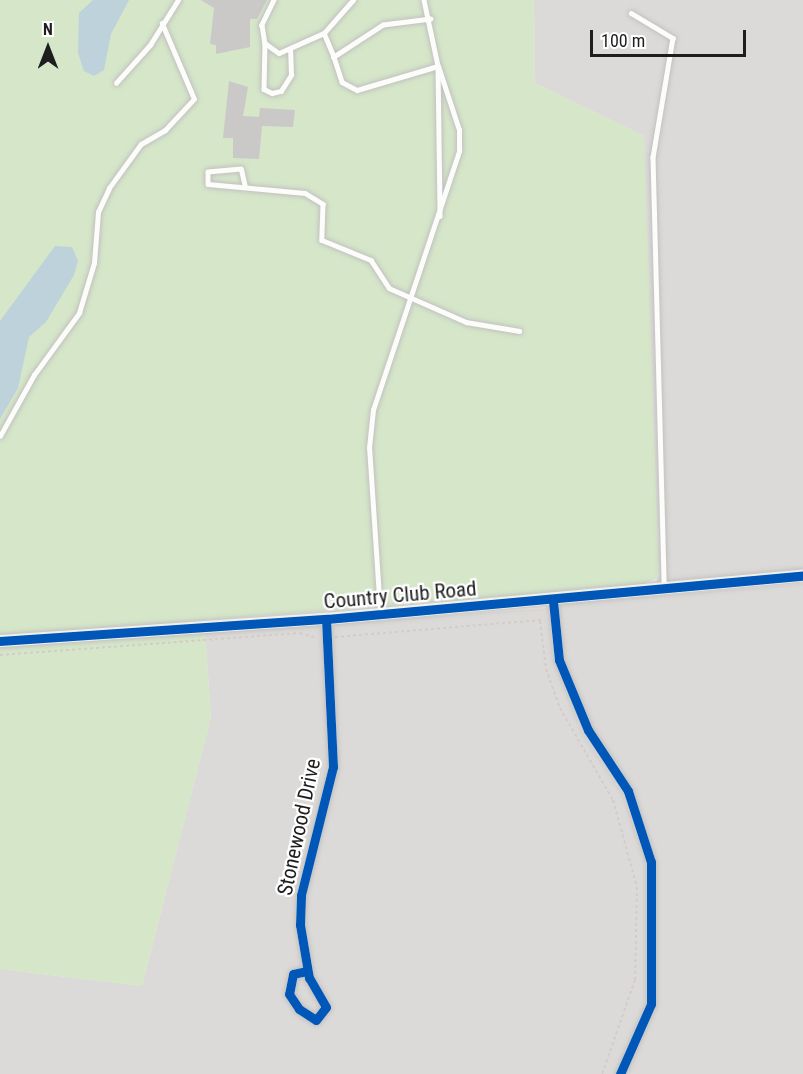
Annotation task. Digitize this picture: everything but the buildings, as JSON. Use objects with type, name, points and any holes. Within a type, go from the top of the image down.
[{"type":"street","name":"Country Club Road","points":[[0,641],[553,601],[803,576]]},
{"type":"street","points":[[553,601],[559,660],[588,730],[628,791],[651,862],[651,1004],[620,1074]]},
{"type":"street","name":"Stonewood Drive","points":[[307,970],[293,974],[290,994],[298,1009],[316,1020],[326,1008],[307,970],[301,895],[333,767],[326,619]]},
{"type":"lane","points":[[116,83],[178,0]]},
{"type":"lane","points":[[274,0],[262,25],[265,43],[264,89],[273,93],[281,91],[291,75],[290,51]]},
{"type":"lane","points":[[265,43],[279,53],[290,51],[324,33],[353,0]]},
{"type":"lane","points":[[424,0],[431,19],[438,66],[440,219]]},
{"type":"lane","points":[[631,13],[673,38],[653,158],[663,591]]},
{"type":"lane","points":[[334,57],[383,25],[431,19]]},
{"type":"lane","points":[[0,436],[34,375],[79,313],[94,262],[98,212],[110,188],[141,144],[165,130],[194,99],[162,24]]},
{"type":"lane","points":[[324,33],[342,82],[357,90],[438,66]]},
{"type":"lane","points":[[380,613],[369,448],[384,366],[410,301],[455,173],[459,130],[438,66]]},
{"type":"lane","points":[[245,187],[241,169],[208,172],[208,184],[305,193],[320,201],[322,240],[370,260],[389,288],[410,301],[466,322],[519,331]]},
{"type":"path","points":[[0,655],[300,633],[327,638],[542,620],[546,669],[560,708],[613,800],[637,888],[635,980],[602,1074]]},
{"type":"shaded area","points":[[534,0],[803,0],[803,570],[657,586],[644,136],[535,83]]},
{"type":"shaded area","points":[[803,584],[803,1074],[0,1074],[0,969],[142,986],[211,717],[205,633],[549,608],[553,657],[582,733],[622,793],[646,862],[646,1030],[655,994],[655,861],[631,791],[592,729],[563,660],[558,604]]},
{"type":"green space","points":[[0,0],[534,0],[535,83],[644,136],[659,577],[639,586],[204,620],[211,717],[142,986],[0,969]]},
{"type":"water","points":[[93,0],[129,0],[111,34],[104,70],[94,76],[84,71],[78,53],[79,13]]},
{"type":"water","points":[[55,246],[72,247],[78,261],[74,275],[46,322],[29,337],[18,388],[0,419],[0,321]]},
{"type":"cycle path","points":[[0,641],[326,619],[803,576]]},
{"type":"cycle path","points":[[553,601],[559,660],[588,730],[628,791],[651,862],[651,1004],[620,1074]]},
{"type":"cycle path","points":[[307,971],[293,974],[289,994],[299,1009],[316,1020],[326,1007],[309,978],[300,925],[301,895],[333,767],[326,619]]}]
